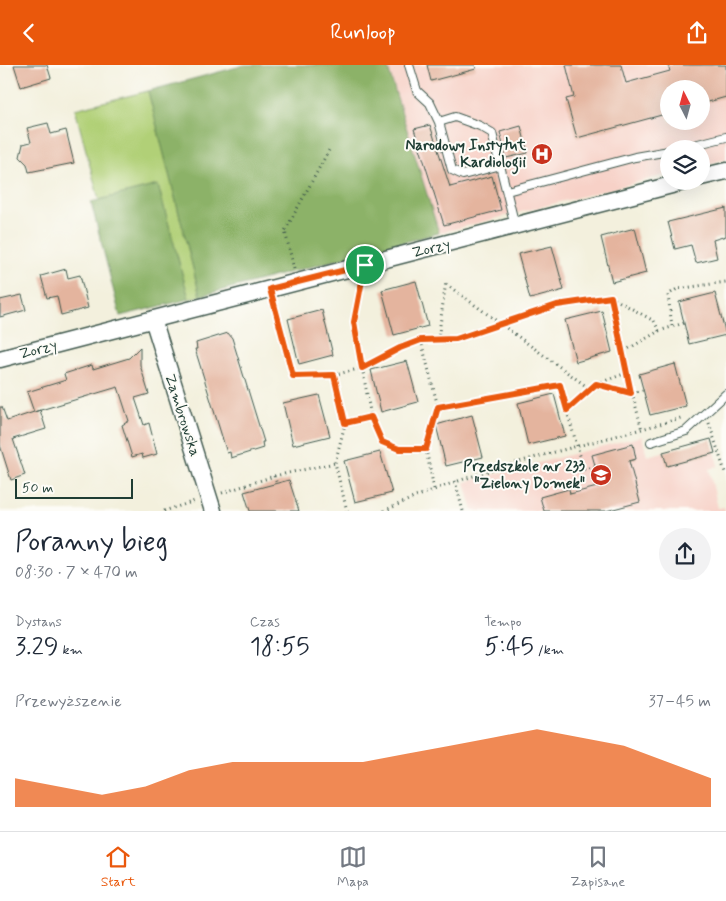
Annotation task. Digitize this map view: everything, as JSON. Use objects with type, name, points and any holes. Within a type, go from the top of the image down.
[{"type":"street","points":[[710,175],[726,171]]},
{"type":"street","name":"Zorzy","points":[[0,359],[660,188]]},
{"type":"street","name":"Zambrowska","points":[[153,319],[212,504]]},
{"type":"lane","points":[[409,65],[417,91],[430,103],[439,122],[452,170],[462,175],[501,165]]},
{"type":"lane","points":[[439,122],[455,117],[487,129],[492,133],[515,226]]},
{"type":"lane","points":[[710,141],[726,137]]},
{"type":"lane","points":[[507,191],[635,157],[660,153]]},
{"type":"lane","points":[[651,441],[686,431],[702,414],[726,394]]},
{"type":"path","points":[[297,282],[285,231],[329,150]]},
{"type":"path","points":[[365,265],[354,322],[371,417],[382,442],[399,449],[426,449]]},
{"type":"path","points":[[672,327],[668,295],[678,289],[726,282]]},
{"type":"path","points":[[438,340],[446,283],[590,389]]},
{"type":"path","points":[[270,289],[293,376],[334,375],[362,368],[400,348],[421,340],[468,336],[557,305],[611,297],[654,321],[659,331]]},
{"type":"path","points":[[611,297],[626,373],[642,430]]},
{"type":"path","points":[[622,353],[659,331],[684,323]]},
{"type":"path","points":[[421,340],[438,407],[426,449],[434,489]]},
{"type":"path","points":[[567,410],[596,384],[626,373]]},
{"type":"path","points":[[334,375],[345,423],[335,463],[348,511]]},
{"type":"path","points":[[596,384],[631,393],[643,390]]},
{"type":"path","points":[[438,407],[560,385],[584,469],[595,466]]},
{"type":"path","points":[[384,511],[455,481],[642,430],[686,417],[699,409],[702,414],[709,417],[709,427],[726,475]]},
{"type":"path","points":[[345,423],[371,417]]},
{"type":"path","points":[[164,511],[212,504],[274,476],[335,463]]},
{"type":"path","points":[[274,476],[277,484]]},
{"type":"path","points":[[455,481],[463,511]]},
{"type":"shaded area","name":"Narodowy Instytut Kardiologii","points":[[387,65],[726,65],[726,159],[710,163],[710,140],[660,140],[660,176],[439,233]]},
{"type":"shaded area","name":"Przedszkole nr 233 \"Zielony Domek\"","points":[[642,436],[647,456],[663,452],[667,466],[715,453],[718,466],[709,469],[718,508],[724,507],[725,511],[473,511],[465,482]]},
{"type":"green space","points":[[245,65],[387,65],[439,233],[200,296],[148,91]]},
{"type":"green space","points":[[148,91],[200,296],[189,299],[158,185],[99,200],[75,109]]},
{"type":"green space","points":[[158,185],[189,299],[120,316],[91,202]]},
{"type":"building","points":[[14,65],[47,65],[51,78],[21,87]]},
{"type":"building","points":[[427,65],[475,65],[476,69],[431,81]]},
{"type":"building","points":[[566,65],[621,65],[626,83],[670,71],[668,65],[726,65],[726,97],[710,101],[710,80],[660,80],[660,115],[577,138],[566,99],[574,97]]},
{"type":"building","points":[[48,123],[51,134],[66,130],[74,163],[29,172],[27,164],[20,157],[23,144],[31,142],[27,128]]},
{"type":"building","points":[[430,125],[450,187],[492,176],[501,210],[444,225],[414,129]]},
{"type":"building","points":[[521,126],[528,153],[506,158],[500,132]]},
{"type":"building","points":[[726,208],[726,236],[713,240],[717,258],[696,263],[691,245],[675,249],[668,222]]},
{"type":"building","points":[[635,228],[646,273],[612,282],[601,237]]},
{"type":"building","points":[[552,246],[564,290],[530,299],[518,254]]},
{"type":"building","points":[[66,269],[68,278],[80,275],[88,308],[61,315],[57,296],[47,298],[41,276]]},
{"type":"building","points":[[416,281],[428,326],[394,335],[382,290]]},
{"type":"building","points":[[715,293],[726,335],[689,344],[679,302]]},
{"type":"building","points":[[22,295],[26,310],[0,317],[0,300]]},
{"type":"building","points":[[322,310],[333,355],[299,364],[288,319]]},
{"type":"building","points":[[602,311],[612,352],[576,362],[565,320]]},
{"type":"building","points":[[228,333],[232,338],[264,442],[262,442],[263,448],[231,458],[230,452],[227,453],[195,349],[197,349],[196,343]]},
{"type":"building","points":[[140,347],[140,365],[149,394],[135,398],[144,425],[149,423],[157,454],[143,458],[142,454],[132,457],[122,425],[129,421],[118,387],[34,412],[27,392],[66,380],[64,374],[92,365],[93,369],[129,358]]},
{"type":"building","points":[[407,361],[418,402],[381,412],[371,370]]},
{"type":"building","points":[[675,364],[686,406],[650,415],[639,374]]},
{"type":"building","points":[[554,394],[565,436],[528,445],[518,403]]},
{"type":"building","points":[[319,395],[330,436],[293,445],[283,403]]},
{"type":"building","points":[[0,407],[2,407],[7,421],[40,410],[46,429],[13,439],[25,475],[11,480],[0,445]]},
{"type":"building","points":[[472,415],[483,457],[446,466],[436,425]]},
{"type":"building","points":[[711,439],[715,453],[667,466],[663,452]]},
{"type":"building","points":[[633,444],[636,459],[629,461],[640,502],[606,511],[544,511],[540,497],[569,489],[570,494],[601,486],[592,455]]},
{"type":"building","points":[[380,452],[392,493],[355,502],[344,461]]},
{"type":"building","points":[[289,480],[299,511],[250,511],[244,492]]},
{"type":"place","name":"Narodowy Instytut Kardiologii","points":[[542,154]]},
{"type":"place","name":"Przedszkole nr 233 \"Zielony Domek\"","points":[[601,475]]},
{"type":"route","points":[[365,265],[354,322],[362,368],[400,348],[421,340],[456,339],[557,305],[611,297],[631,393],[596,384],[567,410],[560,385],[438,407],[426,449],[399,449],[382,442],[371,417],[345,423],[334,375],[293,376],[270,289],[365,265]]}]
